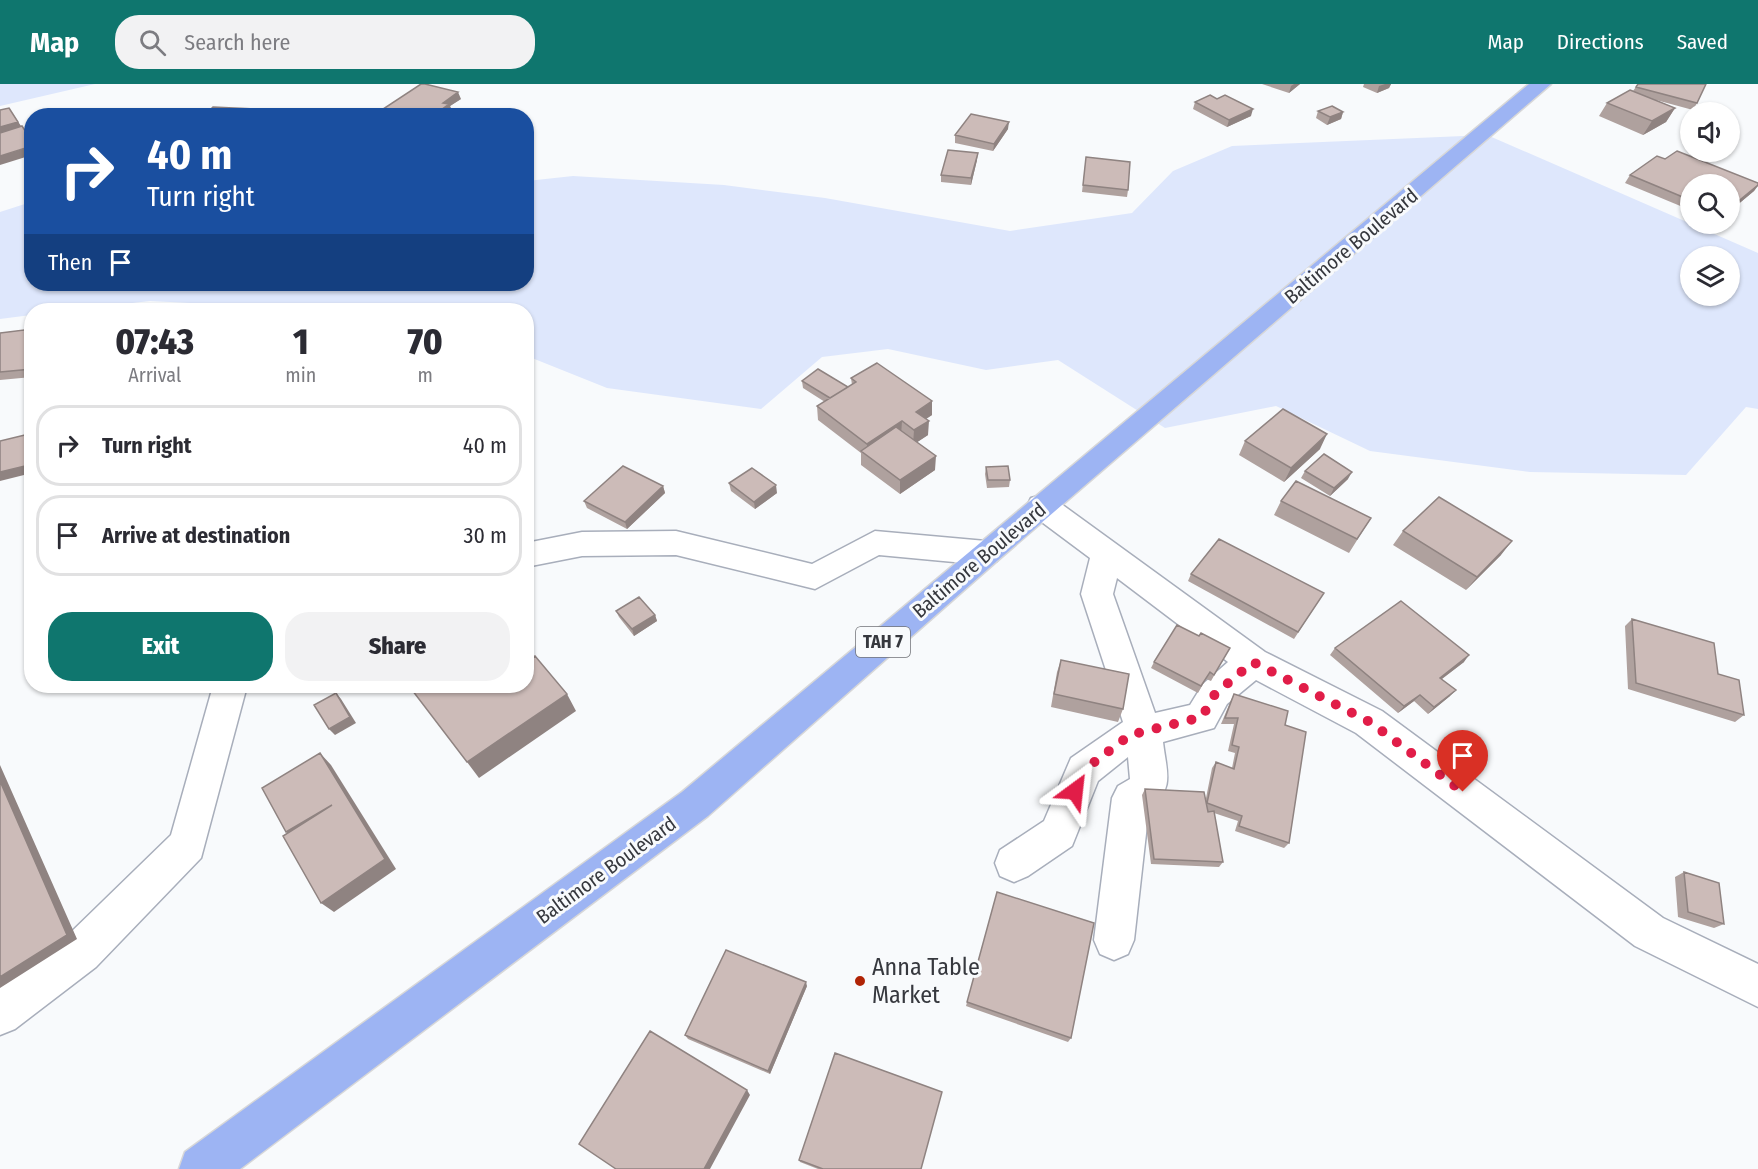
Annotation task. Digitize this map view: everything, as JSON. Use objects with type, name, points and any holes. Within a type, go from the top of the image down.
[{"type":"highway","name":"Baltimore Boulevard","points":[[202,1169],[695,804],[986,553],[1541,84]]},
{"type":"street","points":[[1042,506],[1253,662],[1370,722],[1649,932],[1758,986]]},
{"type":"street","points":[[534,553],[582,544],[676,543],[815,577],[875,543],[986,553]]},
{"type":"street","points":[[1107,555],[1097,594],[1144,732],[1149,787],[1131,798],[1114,940]]},
{"type":"street","points":[[1014,863],[1058,833],[1084,770],[1130,735],[1202,717],[1215,694],[1253,662]]},
{"type":"street","points":[[0,1014],[81,952],[187,845],[228,693]]},
{"type":"shaded area","points":[[0,84],[95,84],[0,106]]},
{"type":"shaded area","points":[[1487,135],[1680,219],[1680,234],[1714,234],[1758,253],[1758,409],[1746,407],[1686,475],[1530,472],[1370,451],[1276,406],[1165,428],[1058,360],[986,370],[888,349],[822,357],[761,409],[607,388],[534,359],[534,303],[150,301],[24,303],[24,316],[0,319],[0,212],[24,204],[24,291],[534,291],[534,180],[573,176],[724,185],[825,198],[1010,231],[1132,213],[1173,171],[1232,146]]},
{"type":"building","points":[[421,84],[458,92],[443,103],[449,104],[444,108],[385,108]]},
{"type":"building","points":[[1638,84],[1706,84],[1697,102],[1636,87]]},
{"type":"building","points":[[1630,90],[1675,108],[1652,121],[1607,103]]},
{"type":"building","points":[[1210,95],[1217,99],[1225,95],[1253,109],[1229,120],[1195,102]]},
{"type":"building","points":[[1332,106],[1343,112],[1330,117],[1318,111]]},
{"type":"building","points":[[9,108],[18,122],[0,127],[0,110]]},
{"type":"building","points":[[971,114],[1009,122],[994,144],[955,135]]},
{"type":"building","points":[[22,126],[24,148],[0,156],[0,133]]},
{"type":"building","points":[[948,150],[978,153],[971,178],[941,175]]},
{"type":"building","points":[[1677,151],[1680,152],[1680,162],[1705,162],[1735,174],[1680,174],[1680,196],[1630,175],[1657,156],[1665,159]]},
{"type":"building","points":[[1086,157],[1130,162],[1128,190],[1083,185]]},
{"type":"building","points":[[1740,176],[1758,185],[1740,200]]},
{"type":"building","points":[[24,330],[24,370],[0,372],[0,333]]},
{"type":"building","points":[[877,363],[932,401],[916,412],[929,421],[914,430],[902,421],[867,444],[817,406],[856,382],[851,378]]},
{"type":"building","points":[[818,369],[848,387],[830,398],[802,381]]},
{"type":"building","points":[[1283,409],[1327,434],[1291,468],[1245,441]]},
{"type":"building","points":[[896,427],[936,456],[900,480],[861,451]]},
{"type":"building","points":[[24,435],[24,466],[0,472],[0,441]]},
{"type":"building","points":[[1324,454],[1352,472],[1334,488],[1305,471]]},
{"type":"building","points":[[623,466],[663,486],[625,522],[584,501]]},
{"type":"building","points":[[1008,466],[1010,480],[988,480],[986,467]]},
{"type":"building","points":[[752,468],[776,485],[754,502],[729,483]]},
{"type":"building","points":[[1296,481],[1371,518],[1357,539],[1281,501]]},
{"type":"building","points":[[1439,497],[1512,541],[1477,577],[1403,531]]},
{"type":"building","points":[[1219,539],[1324,593],[1298,632],[1191,574]]},
{"type":"building","points":[[639,597],[655,615],[632,629],[616,611]]},
{"type":"building","points":[[1401,601],[1469,655],[1440,678],[1456,690],[1434,707],[1420,695],[1404,706],[1335,648]]},
{"type":"building","points":[[1632,619],[1714,643],[1718,674],[1739,680],[1744,715],[1636,683]]},
{"type":"building","points":[[1177,625],[1199,636],[1201,633],[1230,648],[1214,675],[1210,672],[1201,686],[1154,662]]},
{"type":"building","points":[[534,657],[567,694],[467,762],[414,693],[534,693]]},
{"type":"building","points":[[1061,660],[1129,674],[1123,709],[1054,694]]},
{"type":"building","points":[[336,693],[350,717],[329,729],[314,705]]},
{"type":"building","points":[[1234,694],[1288,711],[1285,725],[1306,732],[1289,843],[1239,826],[1242,816],[1207,803],[1216,762],[1234,769],[1239,747],[1232,745],[1238,718],[1225,718]]},
{"type":"building","points":[[320,753],[385,859],[321,903],[283,836],[332,805],[286,832],[262,788]]},
{"type":"building","points":[[0,781],[67,935],[0,977]]},
{"type":"building","points":[[1145,789],[1204,792],[1208,812],[1214,811],[1223,862],[1154,859]]},
{"type":"building","points":[[1684,872],[1719,883],[1724,924],[1688,912]]},
{"type":"building","points":[[997,892],[1094,923],[1071,1038],[967,1002]]},
{"type":"building","points":[[726,950],[806,982],[768,1071],[685,1035]]},
{"type":"building","points":[[650,1031],[747,1090],[704,1169],[616,1169],[579,1144]]},
{"type":"building","points":[[835,1053],[942,1092],[921,1169],[823,1169],[799,1160]]},
{"type":"place","name":"Anna Table Market","points":[[860,981]]},
{"type":"route","points":[[1075,791],[1084,770],[1130,735],[1202,717],[1215,694],[1253,662],[1370,722],[1463,792]]}]
